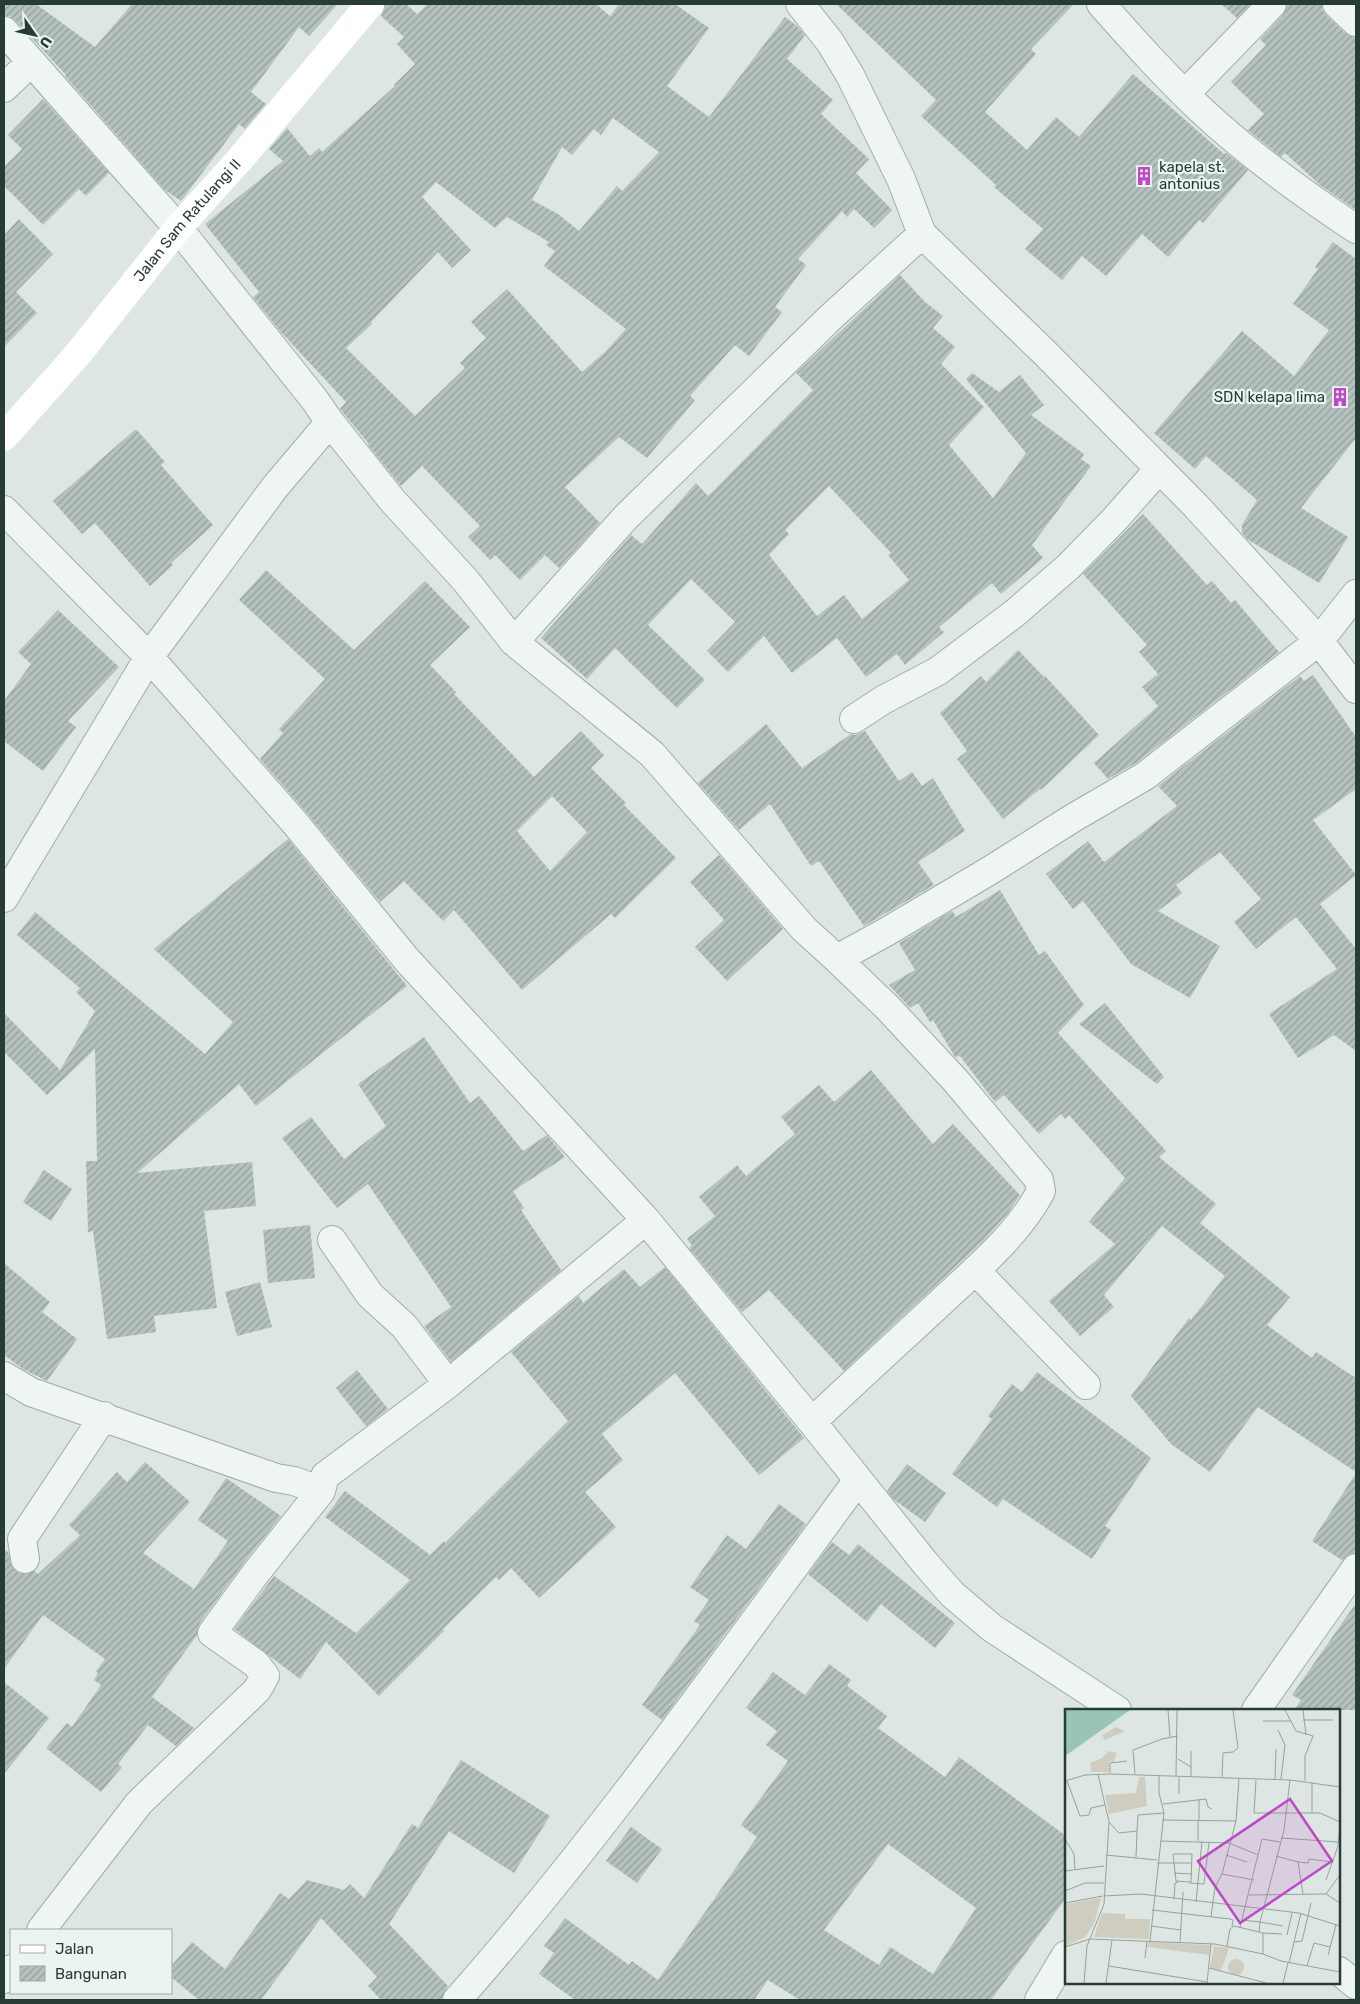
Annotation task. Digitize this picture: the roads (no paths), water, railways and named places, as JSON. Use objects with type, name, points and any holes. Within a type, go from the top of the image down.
[{"type":"street","name":"Jalan Sam Ratulangi II","points":[[4,437],[78,354],[178,228],[241,158],[370,4]]},
{"type":"street","points":[[800,4],[830,42],[850,75],[901,180],[922,234],[1044,352],[1196,506],[1319,641],[1356,689]]},
{"type":"street","points":[[1101,4],[1153,63],[1200,109],[1288,182],[1356,230]]},
{"type":"street","points":[[1185,94],[1272,4]]},
{"type":"street","points":[[1337,4],[1356,22]]},
{"type":"street","points":[[4,31],[178,228],[392,500],[466,581],[514,642],[652,754],[804,929],[888,1008],[954,1080],[1039,1180],[1041,1191],[1032,1209],[1012,1233],[812,1422]]},
{"type":"street","points":[[4,88],[31,62]]},
{"type":"street","points":[[514,642],[626,517],[832,316],[922,234]]},
{"type":"street","points":[[4,898],[149,657],[275,486],[330,422]]},
{"type":"street","points":[[854,719],[882,700],[938,671],[1015,613],[1068,566],[1159,469]]},
{"type":"street","points":[[4,510],[149,657],[295,823],[407,960],[646,1220],[812,1422],[924,1563],[952,1594],[992,1628],[1115,1709]]},
{"type":"street","points":[[837,959],[972,882],[1073,818],[1145,776],[1319,641],[1356,594]]},
{"type":"street","points":[[42,1929],[139,1803],[257,1690],[265,1676],[256,1664],[212,1633],[255,1574],[321,1491],[325,1476],[448,1384],[646,1220]]},
{"type":"street","points":[[332,1240],[370,1295],[404,1326],[448,1384]]},
{"type":"street","points":[[975,1270],[1086,1385]]},
{"type":"street","points":[[4,1376],[31,1392],[104,1416],[276,1478],[294,1481],[321,1491]]},
{"type":"street","points":[[25,1559],[22,1539],[104,1416]]},
{"type":"street","points":[[457,2000],[518,1931],[606,1820],[858,1480]]},
{"type":"street","points":[[1257,1709],[1356,1568]]},
{"type":"street","points":[[1039,2000],[1065,1957]]},
{"type":"street","points":[[1340,1972],[1356,1985]]},
{"type":"place","name":"kapela st. antonius","points":[[1144,176]]},
{"type":"place","name":"SDN kelapa lima","points":[[1340,397]]}]
